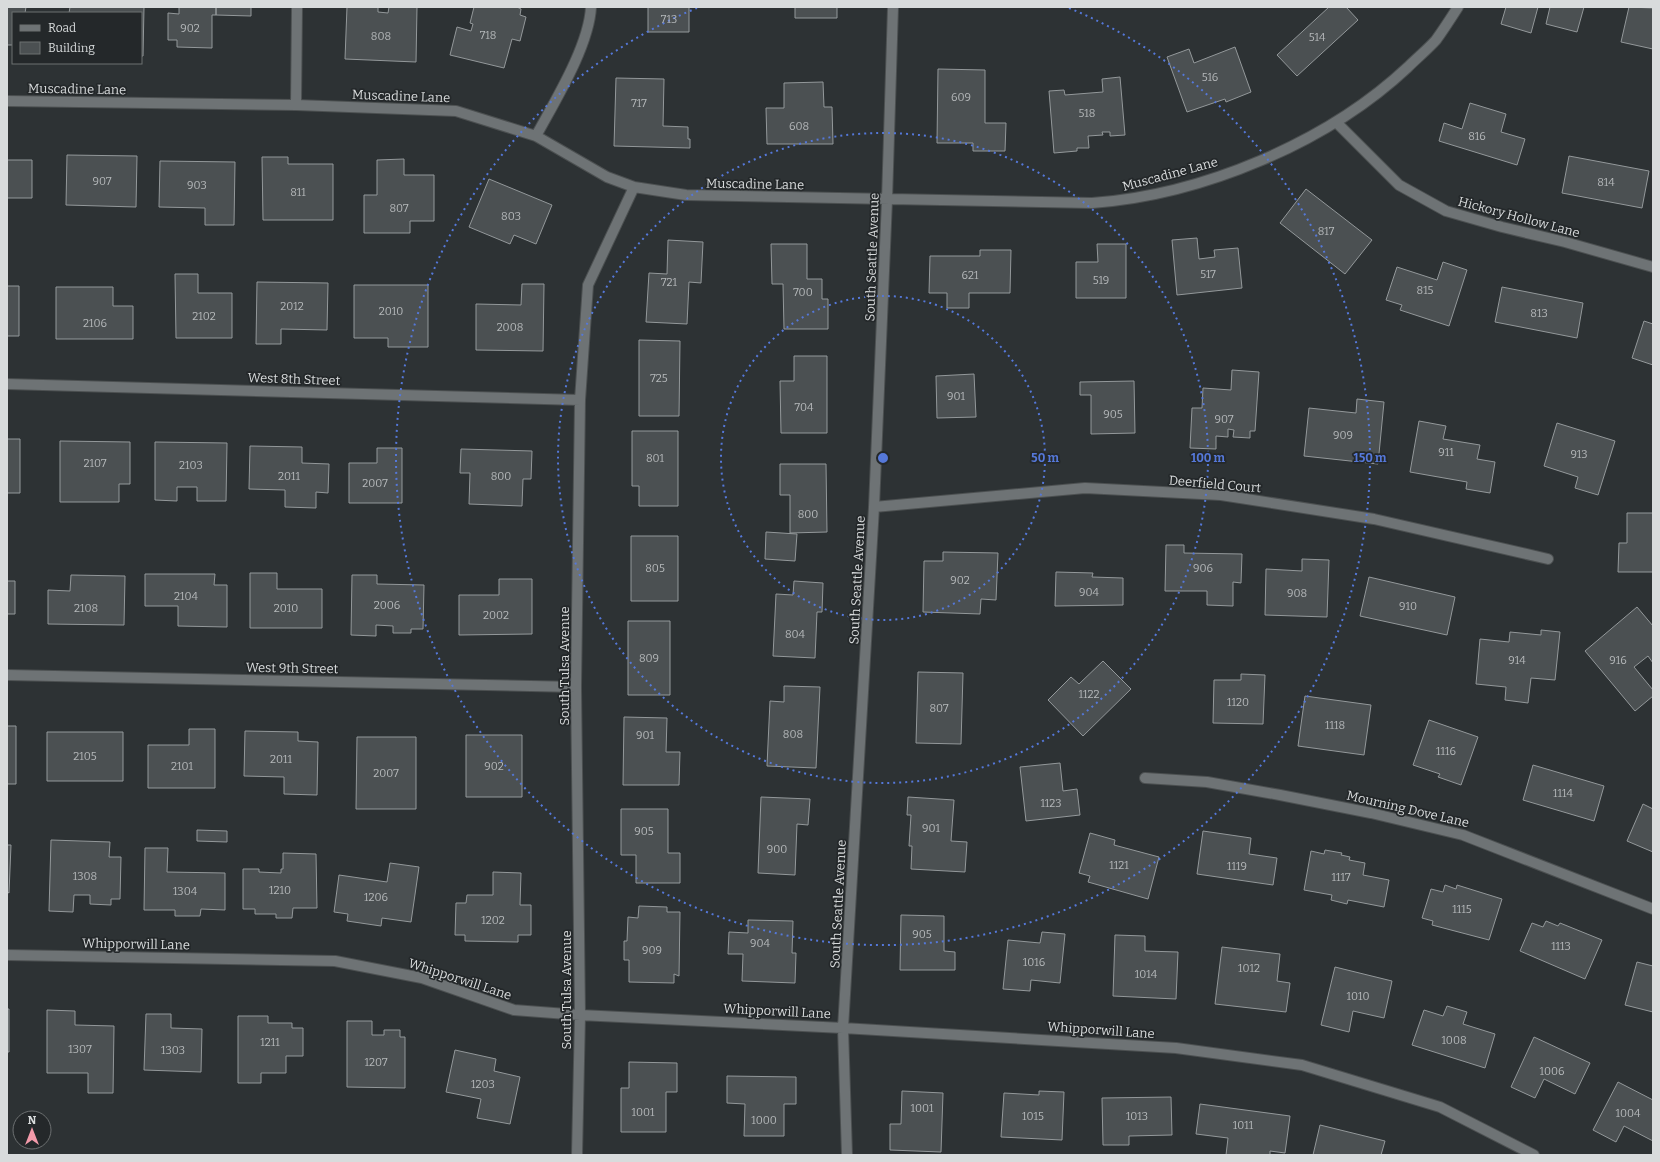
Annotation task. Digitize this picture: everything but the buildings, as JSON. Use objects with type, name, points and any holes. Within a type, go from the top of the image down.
[{"type":"street","points":[[296,106],[298,7]]},
{"type":"street","points":[[536,136],[574,64],[590,16],[591,7]]},
{"type":"street","name":"South Seattle Avenue","points":[[847,1155],[844,1028],[874,507],[888,200],[893,7]]},
{"type":"street","name":"Muscadine Lane","points":[[7,101],[296,106],[456,111],[536,136],[607,178],[634,187],[686,196],[1074,204],[1121,201],[1174,189],[1252,165],[1336,122],[1389,84],[1436,40],[1458,7]]},
{"type":"street","name":"Hickory Hollow Lane","points":[[1336,122],[1399,185],[1446,211],[1653,267]]},
{"type":"street","name":"South Tulsa Avenue","points":[[577,1155],[580,1015],[576,687],[580,400],[588,285],[634,187]]},
{"type":"street","name":"West 8th Street","points":[[7,384],[580,400]]},
{"type":"street","name":"Deerfield Court","points":[[874,507],[1085,488],[1221,495],[1374,519],[1548,560]]},
{"type":"street","name":"West 9th Street","points":[[7,675],[576,687]]},
{"type":"street","name":"Mourning Dove Lane","points":[[1145,778],[1207,782],[1280,795],[1371,813],[1463,835],[1653,909]]},
{"type":"street","name":"Whipporwill Lane","points":[[7,955],[335,961],[422,978],[514,1010],[580,1015],[844,1028],[1176,1048],[1302,1065],[1440,1107],[1534,1155]]}]
